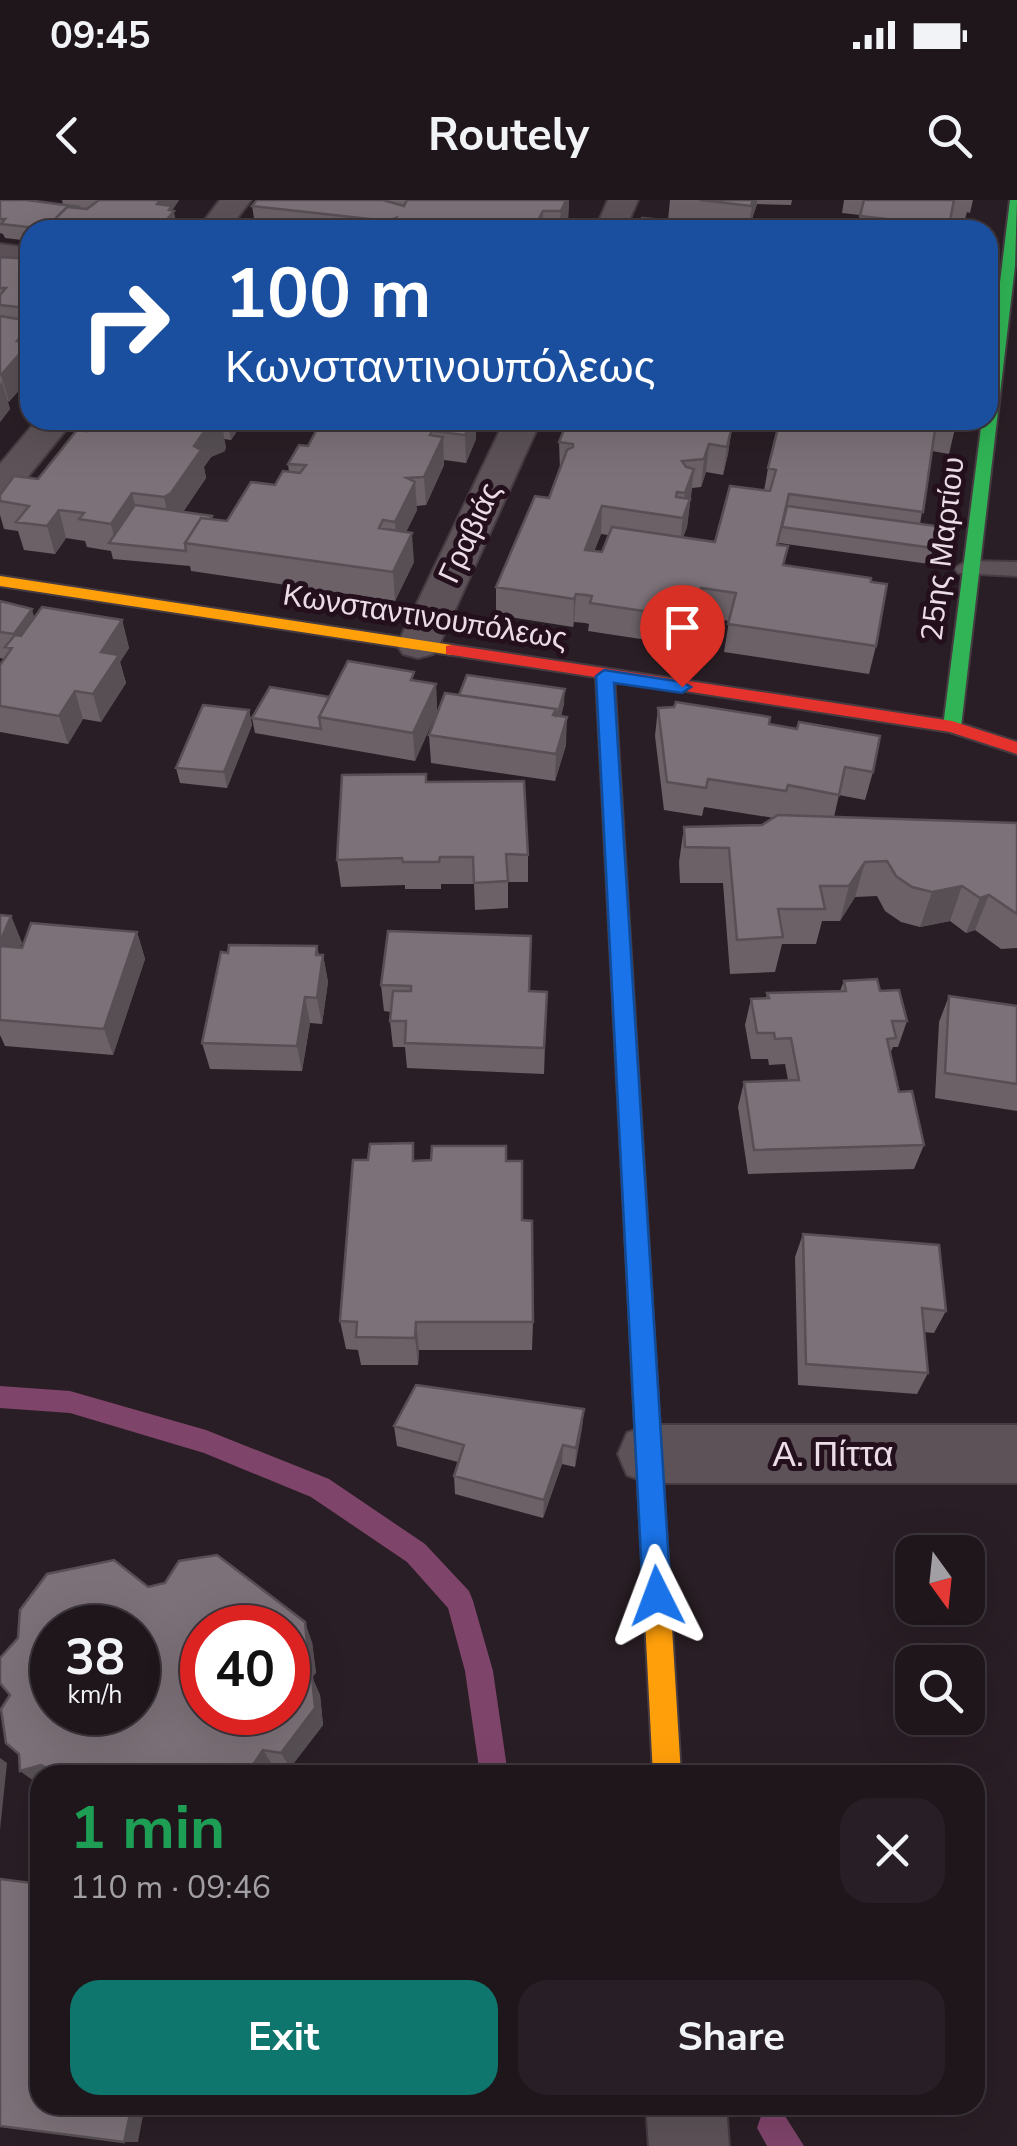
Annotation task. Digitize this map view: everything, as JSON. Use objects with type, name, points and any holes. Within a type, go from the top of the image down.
[{"type":"street","points":[[220,220],[236,200]]},
{"type":"street","name":"25ης Μαρτίου","points":[[1001,371],[1013,277],[1016,200]]},
{"type":"street","points":[[0,487],[48,430]]},
{"type":"street","name":"Γραβιάς","points":[[418,645],[518,430]]},
{"type":"street","name":"25ης Μαρτίου","points":[[952,727],[967,568],[991,430]]},
{"type":"street","name":"Κωνσταντινουπόλεως","points":[[0,581],[952,727],[1017,748]]},
{"type":"street","points":[[604,676],[666,1765]]},
{"type":"street","name":"Α. Πίττα","points":[[649,1454],[1017,1454]]},
{"type":"street","points":[[686,2115],[688,2146]]},
{"type":"lane","points":[[967,568],[1017,569]]},
{"type":"building","points":[[0,200],[80,207],[67,207],[54,220],[20,220],[20,226],[1,224],[5,219],[0,219]]},
{"type":"building","points":[[99,200],[160,200],[157,204],[172,206],[169,210],[174,211],[166,220],[54,220],[67,207],[87,209]]},
{"type":"building","points":[[257,200],[383,200],[404,206],[407,200],[566,200],[561,211],[543,211],[538,220],[379,220],[252,206]]},
{"type":"building","points":[[700,200],[753,200],[751,206]]},
{"type":"building","points":[[864,200],[954,200],[950,220],[860,216]]},
{"type":"building","points":[[0,257],[20,258],[20,307],[0,305],[0,295],[6,288],[0,288]]},
{"type":"building","points":[[0,316],[17,319],[20,316],[20,353],[1,375]]},
{"type":"building","points":[[77,430],[205,430],[194,446],[201,450],[171,493],[164,497],[132,493],[111,524],[79,519],[84,513],[59,510],[47,526],[16,522],[29,506],[0,501],[14,476],[38,479]]},
{"type":"building","points":[[317,430],[467,430],[465,435],[432,431],[430,435],[443,437],[424,477],[407,478],[415,482],[395,522],[383,520],[379,528],[412,533],[393,572],[185,543],[201,518],[227,521],[251,482],[275,485],[283,471],[300,473],[306,465],[288,464],[299,445],[308,446]]},
{"type":"building","points":[[564,430],[731,430],[727,447],[709,444],[704,459],[682,461],[694,469],[685,493],[677,492],[676,497],[690,499],[683,518],[602,506],[585,550],[602,552],[612,527],[715,542],[730,486],[770,491],[776,470],[768,468],[778,430],[935,430],[923,512],[789,494],[777,545],[788,546],[783,565],[871,578],[871,582],[887,584],[876,646],[728,624],[736,593],[701,588],[693,611],[686,610],[683,617],[590,603],[592,596],[586,595],[576,594],[574,599],[496,587],[535,496],[549,498],[567,450],[573,447],[559,442]]},
{"type":"building","points":[[135,505],[212,516],[201,518],[185,543],[186,551],[109,543]]},
{"type":"building","points":[[787,506],[936,526],[933,548],[782,527]]},
{"type":"building","points":[[0,601],[32,609],[14,634],[0,632]]},
{"type":"building","points":[[42,607],[122,620],[101,652],[119,655],[93,694],[75,691],[59,716],[0,706],[0,665],[12,648],[5,647],[15,635],[21,636]]},
{"type":"building","points":[[348,661],[414,672],[411,680],[436,684],[413,733],[319,717]]},
{"type":"building","points":[[467,675],[565,689],[555,716],[556,709],[459,695]]},
{"type":"building","points":[[270,687],[329,697],[319,717],[321,729],[252,718]]},
{"type":"building","points":[[445,693],[556,709],[553,715],[567,717],[556,754],[429,735]]},
{"type":"building","points":[[676,702],[770,717],[769,724],[797,729],[799,722],[880,736],[873,772],[845,767],[839,795],[788,785],[786,791],[708,779],[706,788],[667,782],[658,708],[674,707]]},
{"type":"building","points":[[203,705],[249,710],[224,772],[176,768]]},
{"type":"building","points":[[426,774],[426,782],[524,781],[528,855],[506,854],[508,881],[474,883],[473,857],[440,857],[439,862],[403,862],[402,858],[337,860],[342,775]]},
{"type":"building","points":[[778,815],[1017,823],[1017,914],[989,895],[980,898],[962,886],[932,892],[912,887],[896,876],[887,861],[865,862],[849,886],[820,886],[825,909],[778,909],[783,937],[737,940],[729,848],[685,847],[684,827],[762,825]]},
{"type":"building","points":[[0,915],[11,916],[0,942]]},
{"type":"building","points":[[31,923],[137,932],[104,1029],[0,1020],[0,946],[22,948]]},
{"type":"building","points":[[388,931],[531,936],[529,991],[547,992],[544,1048],[405,1043],[406,1021],[390,1021],[393,991],[411,991],[411,986],[381,985]]},
{"type":"building","points":[[229,945],[317,946],[316,955],[323,955],[317,998],[305,997],[297,1046],[202,1043],[221,952],[228,953]]},
{"type":"building","points":[[877,979],[880,991],[899,990],[907,1021],[892,1021],[896,1038],[887,1039],[899,1092],[912,1091],[924,1145],[754,1150],[744,1082],[799,1080],[791,1038],[775,1039],[774,1033],[757,1033],[751,999],[769,998],[767,993],[846,991],[844,981]]},
{"type":"building","points":[[949,996],[1017,1006],[1017,1084],[945,1073]]},
{"type":"building","points":[[413,1143],[413,1161],[431,1160],[432,1146],[506,1146],[506,1161],[522,1161],[522,1220],[532,1221],[533,1322],[416,1322],[415,1338],[356,1337],[357,1322],[340,1321],[353,1160],[368,1160],[370,1144]]},
{"type":"building","points":[[803,1234],[939,1245],[946,1311],[922,1308],[928,1373],[806,1364]]},
{"type":"building","points":[[416,1385],[584,1409],[576,1448],[563,1445],[544,1500],[454,1476],[464,1445],[394,1426]]},
{"type":"building","points":[[217,1555],[283,1605],[180,1605],[180,1735],[295,1735],[281,1753],[263,1750],[253,1765],[30,1765],[20,1771],[19,1754],[6,1743],[1,1709],[10,1695],[0,1683],[0,1658],[18,1638],[20,1610],[47,1574],[114,1560],[148,1587],[165,1583],[179,1561]]},
{"type":"building","points":[[310,1676],[312,1677],[315,1708],[310,1715]]},
{"type":"building","points":[[0,1879],[30,1883],[30,2115],[130,2115],[124,2142],[0,2126]]},
{"type":"waterway","points":[[0,1397],[70,1402],[206,1442],[320,1488],[416,1553],[459,1601],[479,1671],[493,1765]]},
{"type":"waterway","points":[[773,2128],[788,2146]]},
{"type":"traffic: fast","points":[[998,355],[1016,200]]},
{"type":"traffic: fast","points":[[952,727],[988,430]]},
{"type":"traffic: fast","points":[[605,676],[643,1349]]},
{"type":"traffic: slow","points":[[0,581],[452,650]]},
{"type":"traffic: slow","points":[[643,1349],[666,1765]]},
{"type":"traffic: jam","points":[[452,650],[952,727],[1017,748]]},
{"type":"route","points":[[657,1596],[604,676],[682,687]]}]
